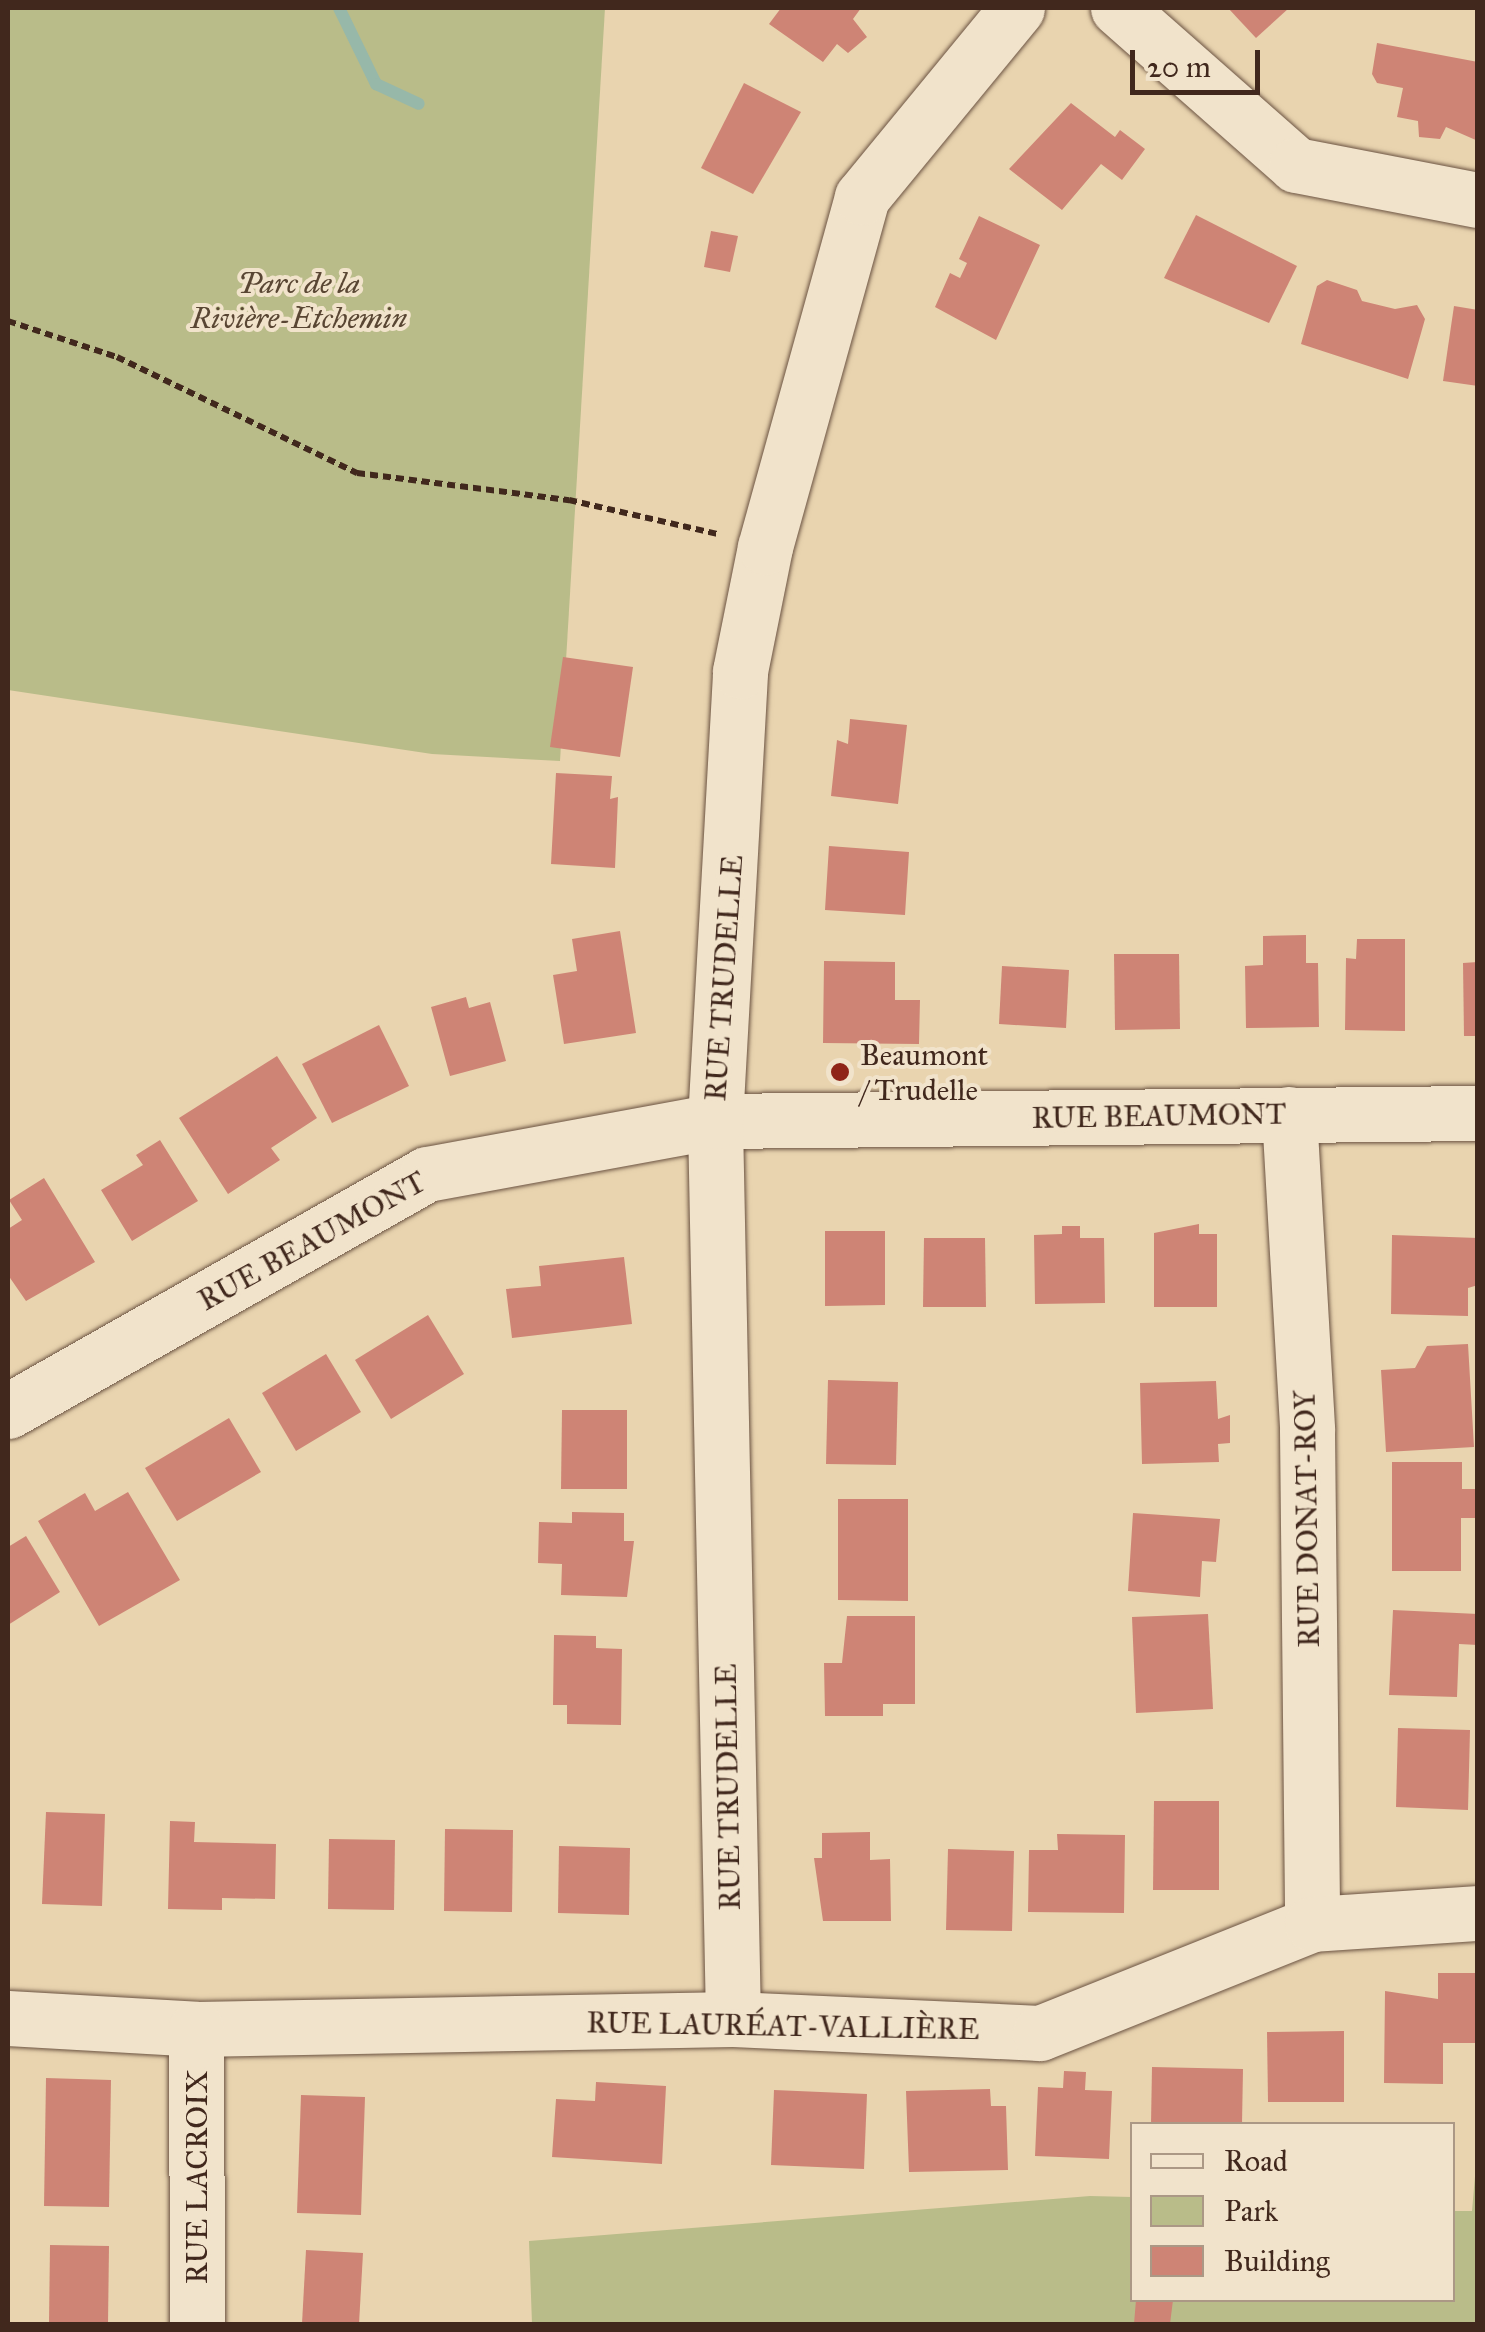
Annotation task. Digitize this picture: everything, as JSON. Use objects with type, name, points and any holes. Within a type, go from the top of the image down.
[{"type":"street","name":"RUE TRUDELLE","points":[[733,2019],[715,1122],[740,671],[765,547],[862,196],[1016,8]]},
{"type":"street","points":[[1118,8],[1296,165],[1478,200]]},
{"type":"street","name":"RUE BEAUMONT","points":[[8,1411],[427,1174],[715,1122],[1478,1112]]},
{"type":"street","name":"RUE DONAT-ROY","points":[[1288,1114],[1307,1430],[1312,1924]]},
{"type":"street","name":"RUE LAURÉAT-VALLIÈRE","points":[[8,2018],[196,2030],[733,2019],[1040,2033],[1312,1924],[1478,1913]]},
{"type":"street","name":"RUE LACROIX","points":[[196,2030],[197,2324]]},
{"type":"path","points":[[8,321],[117,357],[357,473],[569,500],[765,547]]},
{"type":"green space","name":"Parc de la Rivière-Etchemin","points":[[8,8],[605,8],[560,761],[432,754],[8,690]]},
{"type":"green space","points":[[1477,2153],[1477,2324],[532,2324],[529,2241],[1090,2196],[1130,2197],[1130,2302],[1455,2302],[1455,2211],[1472,2211]]},
{"type":"building","points":[[781,8],[861,8],[853,19],[867,37],[848,53],[837,44],[823,62],[769,24]]},
{"type":"building","points":[[1228,8],[1289,8],[1256,38]]},
{"type":"building","points":[[1377,43],[1478,62],[1478,141],[1446,127],[1440,139],[1419,137],[1418,121],[1397,117],[1403,88],[1377,83],[1372,74]]},
{"type":"building","points":[[744,83],[801,112],[753,194],[701,168]]},
{"type":"building","points":[[1071,103],[1115,137],[1120,130],[1145,149],[1122,180],[1101,164],[1062,210],[1009,169]]},
{"type":"building","points":[[1196,215],[1297,266],[1269,323],[1164,278]]},
{"type":"building","points":[[979,216],[1040,245],[996,340],[935,307],[950,273],[960,278],[967,263],[959,259]]},
{"type":"building","points":[[711,231],[738,236],[730,272],[704,267]]},
{"type":"building","points":[[1327,280],[1357,290],[1362,301],[1395,309],[1417,305],[1425,319],[1408,379],[1301,344],[1317,286]]},
{"type":"building","points":[[1454,306],[1478,310],[1478,386],[1443,381]]},
{"type":"building","points":[[563,657],[633,667],[620,757],[550,747]]},
{"type":"building","points":[[850,719],[907,725],[898,804],[831,796],[837,740],[848,744]]},
{"type":"building","points":[[556,773],[612,776],[610,799],[618,797],[615,868],[551,864]]},
{"type":"building","points":[[829,846],[909,852],[905,915],[825,910]]},
{"type":"building","points":[[620,931],[636,1033],[564,1044],[553,975],[577,971],[572,939]]},
{"type":"building","points":[[1306,935],[1306,963],[1318,963],[1319,1027],[1246,1028],[1245,966],[1263,965],[1263,936]]},
{"type":"building","points":[[1357,939],[1405,939],[1405,1031],[1345,1030],[1346,958],[1356,959]]},
{"type":"building","points":[[1114,954],[1179,954],[1180,1029],[1115,1030]]},
{"type":"building","points":[[824,961],[895,962],[895,1000],[920,1000],[919,1044],[823,1043]]},
{"type":"building","points":[[1478,962],[1478,1036],[1464,1036],[1463,963]]},
{"type":"building","points":[[1002,966],[1069,970],[1066,1028],[999,1024]]},
{"type":"building","points":[[466,997],[469,1008],[490,1002],[506,1061],[450,1076],[431,1007]]},
{"type":"building","points":[[379,1025],[409,1086],[332,1123],[302,1064]]},
{"type":"building","points":[[277,1056],[317,1118],[271,1148],[280,1160],[228,1194],[179,1118]]},
{"type":"building","points":[[160,1140],[198,1201],[132,1241],[101,1190],[143,1165],[136,1155]]},
{"type":"building","points":[[44,1178],[95,1262],[26,1301],[8,1275],[8,1229],[22,1220],[9,1200]]},
{"type":"building","points":[[1199,1224],[1199,1234],[1217,1234],[1217,1307],[1154,1307],[1154,1233]]},
{"type":"building","points":[[1062,1226],[1080,1226],[1080,1238],[1104,1238],[1105,1303],[1035,1304],[1034,1235],[1062,1234]]},
{"type":"building","points":[[825,1231],[885,1231],[885,1305],[825,1306]]},
{"type":"building","points":[[1392,1235],[1478,1238],[1478,1285],[1468,1288],[1468,1316],[1391,1314]]},
{"type":"building","points":[[924,1238],[985,1238],[986,1307],[923,1307]]},
{"type":"building","points":[[624,1257],[632,1324],[512,1338],[506,1289],[541,1286],[539,1266]]},
{"type":"building","points":[[428,1315],[464,1374],[391,1419],[355,1360]]},
{"type":"building","points":[[1468,1344],[1474,1447],[1386,1452],[1381,1370],[1415,1368],[1427,1346]]},
{"type":"building","points":[[326,1354],[361,1412],[296,1451],[262,1393]]},
{"type":"building","points":[[828,1380],[898,1382],[896,1465],[826,1464]]},
{"type":"building","points":[[1216,1381],[1218,1419],[1230,1415],[1230,1443],[1218,1444],[1219,1462],[1142,1464],[1140,1383]]},
{"type":"building","points":[[562,1410],[627,1410],[627,1489],[561,1489]]},
{"type":"building","points":[[229,1418],[261,1472],[177,1521],[145,1468]]},
{"type":"building","points":[[1392,1462],[1462,1462],[1462,1489],[1478,1489],[1478,1518],[1461,1518],[1461,1571],[1392,1571]]},
{"type":"building","points":[[128,1492],[180,1580],[99,1626],[38,1521],[85,1493],[95,1511]]},
{"type":"building","points":[[838,1499],[908,1499],[908,1601],[838,1600]]},
{"type":"building","points":[[572,1512],[624,1513],[624,1541],[634,1541],[627,1597],[561,1595],[562,1564],[538,1563],[539,1522],[572,1523]]},
{"type":"building","points":[[1133,1513],[1220,1519],[1216,1562],[1202,1561],[1200,1597],[1128,1591]]},
{"type":"building","points":[[26,1536],[60,1592],[8,1625],[8,1547]]},
{"type":"building","points":[[1393,1610],[1478,1614],[1478,1645],[1459,1644],[1457,1697],[1389,1695]]},
{"type":"building","points":[[1208,1614],[1213,1709],[1136,1713],[1132,1617]]},
{"type":"building","points":[[847,1616],[915,1616],[915,1704],[883,1704],[883,1716],[825,1716],[824,1663],[842,1663]]},
{"type":"building","points":[[554,1635],[596,1636],[596,1648],[622,1649],[621,1725],[567,1724],[567,1705],[553,1705]]},
{"type":"building","points":[[1398,1728],[1470,1730],[1468,1810],[1396,1807]]},
{"type":"building","points":[[1154,1801],[1219,1801],[1219,1890],[1153,1890]]},
{"type":"building","points":[[46,1812],[105,1814],[102,1906],[42,1904]]},
{"type":"building","points":[[170,1821],[195,1822],[194,1842],[276,1844],[275,1899],[222,1898],[222,1910],[168,1909]]},
{"type":"building","points":[[445,1829],[513,1830],[512,1912],[444,1911]]},
{"type":"building","points":[[870,1832],[870,1860],[890,1859],[891,1921],[823,1921],[814,1858],[822,1858],[822,1833]]},
{"type":"building","points":[[1057,1834],[1125,1835],[1124,1913],[1028,1912],[1029,1850],[1058,1850]]},
{"type":"building","points":[[329,1839],[395,1840],[394,1910],[328,1909]]},
{"type":"building","points":[[559,1846],[630,1848],[629,1915],[558,1913]]},
{"type":"building","points":[[948,1849],[1014,1851],[1012,1931],[946,1930]]},
{"type":"building","points":[[1438,1973],[1478,1973],[1478,2043],[1443,2043],[1443,2084],[1384,2083],[1385,1991],[1438,1999]]},
{"type":"building","points":[[1344,2031],[1344,2102],[1268,2102],[1267,2032]]},
{"type":"building","points":[[1152,2067],[1243,2069],[1242,2122],[1151,2122]]},
{"type":"building","points":[[1064,2071],[1086,2072],[1085,2090],[1112,2091],[1109,2159],[1035,2156],[1038,2087],[1063,2088]]},
{"type":"building","points":[[46,2078],[111,2080],[109,2207],[44,2206]]},
{"type":"building","points":[[596,2082],[666,2086],[662,2164],[552,2157],[556,2099],[595,2101]]},
{"type":"building","points":[[990,2089],[991,2106],[1006,2106],[1008,2170],[909,2172],[906,2091]]},
{"type":"building","points":[[774,2090],[867,2094],[864,2169],[771,2165]]},
{"type":"building","points":[[301,2095],[365,2097],[361,2215],[297,2213]]},
{"type":"building","points":[[50,2245],[109,2246],[108,2324],[49,2324]]},
{"type":"building","points":[[306,2250],[363,2253],[359,2324],[302,2324]]},
{"type":"building","points":[[1136,2302],[1173,2302],[1170,2324],[1134,2324]]},
{"type":"waterway","points":[[339,8],[376,84],[419,104]]},
{"type":"place","name":"Beaumont / Trudelle","points":[[840,1072]]}]
